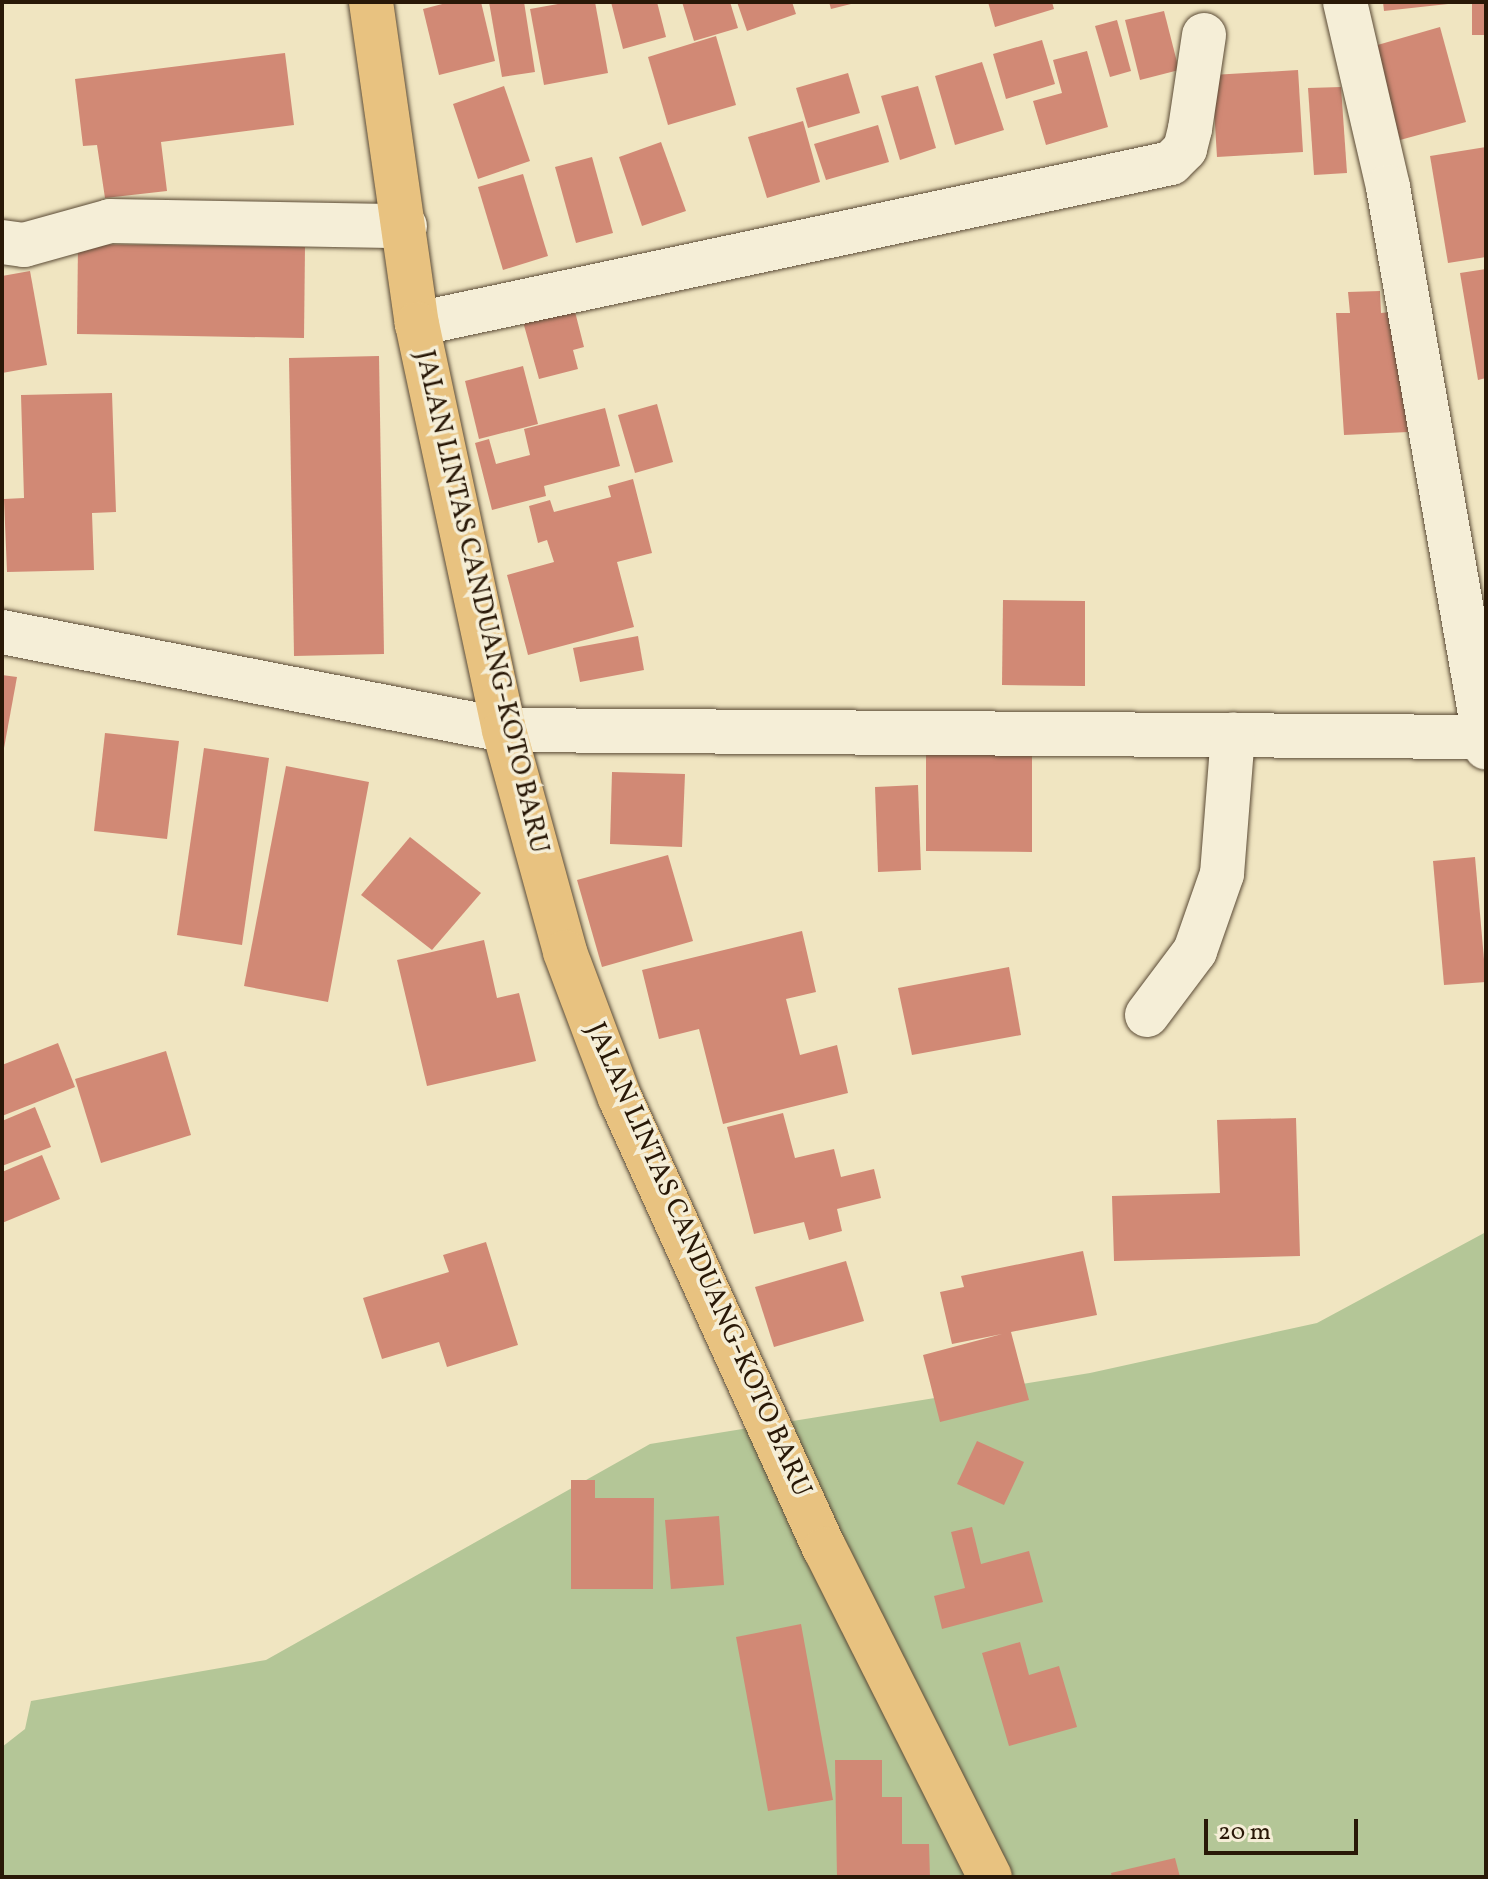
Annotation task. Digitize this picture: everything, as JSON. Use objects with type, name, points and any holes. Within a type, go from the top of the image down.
[{"type":"main road","name":"JALAN LINTAS CANDUANG-KOTO BARU","points":[[373,2],[417,324],[504,730],[565,952],[620,1098],[825,1549],[990,1877]]},
{"type":"street","points":[[2,632],[504,730],[1233,734],[1485,741],[1388,187],[1345,2]]},
{"type":"street","points":[[417,324],[1171,163],[1185,149],[1204,35]]},
{"type":"street","points":[[2,242],[24,245],[110,221],[405,226]]},
{"type":"street","points":[[1147,1015],[1195,951],[1222,874],[1233,734]]},
{"type":"green space","points":[[1486,1232],[1486,1877],[2,1877],[2,1747],[25,1729],[31,1701],[266,1660],[650,1444],[1090,1373],[1317,1323]]},
{"type":"building","points":[[450,2],[481,2],[495,61],[439,75],[423,9]]},
{"type":"building","points":[[489,2],[524,2],[535,72],[502,77]]},
{"type":"building","points":[[569,2],[595,2],[608,73],[544,85],[530,9]]},
{"type":"building","points":[[611,2],[657,2],[666,37],[623,49]]},
{"type":"building","points":[[682,2],[730,2],[738,28],[694,41]]},
{"type":"building","points":[[737,2],[792,2],[796,14],[747,31]]},
{"type":"building","points":[[829,2],[855,2],[855,3],[831,9]]},
{"type":"building","points":[[988,2],[1052,2],[1054,9],[995,27]]},
{"type":"building","points":[[1383,2],[1448,2],[1448,4],[1384,11]]},
{"type":"building","points":[[1472,2],[1486,2],[1486,35],[1472,35]]},
{"type":"building","points":[[1164,11],[1179,70],[1140,80],[1125,20]]},
{"type":"building","points":[[1117,20],[1131,71],[1110,77],[1095,26]]},
{"type":"building","points":[[1440,27],[1466,122],[1400,140],[1374,46]]},
{"type":"building","points":[[716,36],[736,105],[668,125],[648,57]]},
{"type":"building","points":[[1042,40],[1055,84],[1006,99],[993,54]]},
{"type":"building","points":[[1087,51],[1108,127],[1046,145],[1033,101],[1062,93],[1053,60]]},
{"type":"building","points":[[285,53],[294,125],[161,142],[167,191],[105,198],[97,145],[83,146],[75,79]]},
{"type":"building","points":[[982,62],[1004,130],[955,145],[935,76]]},
{"type":"building","points":[[1298,70],[1303,152],[1217,157],[1212,75]]},
{"type":"building","points":[[848,73],[860,113],[808,128],[796,88]]},
{"type":"building","points":[[504,86],[530,161],[478,179],[453,104]]},
{"type":"building","points":[[918,86],[936,148],[900,160],[881,96]]},
{"type":"building","points":[[1341,87],[1347,173],[1314,175],[1308,88]]},
{"type":"building","points":[[803,121],[820,182],[767,198],[748,137]]},
{"type":"building","points":[[878,125],[889,162],[826,180],[814,144]]},
{"type":"building","points":[[661,142],[686,211],[642,226],[619,157]]},
{"type":"building","points":[[1486,147],[1486,257],[1448,263],[1430,156]]},
{"type":"building","points":[[592,157],[613,233],[576,243],[555,167]]},
{"type":"building","points":[[523,174],[548,256],[503,270],[478,187]]},
{"type":"building","points":[[78,244],[305,247],[304,338],[77,334]]},
{"type":"building","points":[[1486,269],[1486,378],[1478,380],[1460,273]]},
{"type":"building","points":[[30,271],[47,365],[2,373],[2,276]]},
{"type":"building","points":[[1380,291],[1381,313],[1401,311],[1408,432],[1344,435],[1336,313],[1350,313],[1348,292]]},
{"type":"building","points":[[571,296],[584,347],[573,350],[578,369],[539,379],[520,311]]},
{"type":"building","points":[[379,356],[384,654],[294,656],[289,358]]},
{"type":"building","points":[[523,366],[538,424],[479,439],[465,381]]},
{"type":"building","points":[[112,393],[116,512],[92,513],[94,570],[7,572],[4,499],[24,498],[21,395]]},
{"type":"building","points":[[657,404],[673,462],[635,473],[618,415]]},
{"type":"building","points":[[605,408],[620,466],[544,486],[546,496],[492,510],[475,443],[489,439],[496,464],[530,455],[524,429]]},
{"type":"building","points":[[633,479],[652,553],[617,562],[634,627],[528,655],[507,575],[554,562],[547,540],[538,543],[529,506],[550,500],[554,512],[611,497],[608,486]]},
{"type":"building","points":[[1003,600],[1085,601],[1085,686],[1002,685]]},
{"type":"building","points":[[638,636],[644,670],[580,682],[573,648]]},
{"type":"building","points":[[2,675],[17,677],[4,748],[2,748]]},
{"type":"building","points":[[105,733],[179,741],[167,839],[94,831]]},
{"type":"building","points":[[204,748],[269,758],[242,945],[177,935]]},
{"type":"building","points":[[926,752],[1032,752],[1032,852],[926,851]]},
{"type":"building","points":[[286,766],[369,782],[328,1002],[244,986]]},
{"type":"building","points":[[612,772],[685,774],[682,847],[610,844]]},
{"type":"building","points":[[918,785],[921,870],[878,872],[875,787]]},
{"type":"building","points":[[410,837],[481,893],[432,950],[361,895]]},
{"type":"building","points":[[668,855],[693,941],[602,967],[577,880]]},
{"type":"building","points":[[1475,857],[1486,982],[1444,985],[1433,861]]},
{"type":"building","points":[[802,931],[816,992],[786,999],[800,1055],[837,1045],[848,1093],[723,1124],[699,1029],[659,1039],[642,970]]},
{"type":"building","points":[[484,940],[497,998],[519,993],[536,1061],[427,1086],[397,960]]},
{"type":"building","points":[[1009,967],[1021,1035],[912,1055],[898,988]]},
{"type":"building","points":[[58,1043],[75,1087],[2,1116],[2,1065]]},
{"type":"building","points":[[166,1051],[191,1135],[101,1163],[75,1079]]},
{"type":"building","points":[[35,1107],[51,1147],[2,1166],[2,1121]]},
{"type":"building","points":[[783,1113],[795,1158],[834,1149],[841,1177],[874,1169],[881,1198],[837,1209],[842,1231],[809,1240],[804,1222],[754,1234],[727,1127]]},
{"type":"building","points":[[1296,1118],[1300,1256],[1114,1261],[1112,1196],[1220,1193],[1217,1120]]},
{"type":"building","points":[[42,1155],[60,1199],[2,1223],[2,1172]]},
{"type":"building","points":[[486,1242],[518,1345],[447,1367],[439,1342],[382,1359],[363,1298],[449,1272],[443,1255]]},
{"type":"building","points":[[1083,1251],[1097,1315],[1011,1332],[1029,1400],[940,1422],[923,1355],[1002,1334],[952,1344],[940,1292],[964,1287],[961,1276]]},
{"type":"building","points":[[846,1261],[864,1321],[774,1347],[755,1287]]},
{"type":"building","points":[[977,1441],[1024,1462],[1004,1505],[957,1484]]},
{"type":"building","points":[[571,1480],[595,1480],[595,1498],[654,1498],[653,1589],[571,1589]]},
{"type":"building","points":[[719,1516],[724,1585],[671,1589],[665,1520]]},
{"type":"building","points":[[972,1527],[981,1564],[1029,1551],[1043,1602],[942,1629],[934,1596],[965,1588],[951,1532]]},
{"type":"building","points":[[801,1624],[833,1800],[768,1811],[736,1637]]},
{"type":"building","points":[[1020,1642],[1029,1675],[1059,1666],[1077,1727],[1009,1746],[982,1653]]},
{"type":"building","points":[[835,1760],[882,1760],[882,1797],[902,1797],[902,1844],[929,1844],[930,1877],[837,1877]]},
{"type":"building","points":[[1175,1858],[1180,1877],[1112,1877],[1111,1873]]}]
